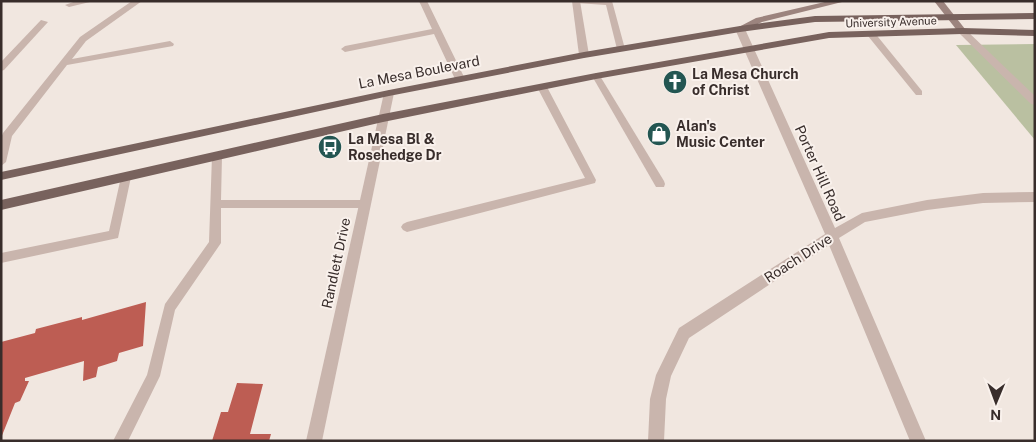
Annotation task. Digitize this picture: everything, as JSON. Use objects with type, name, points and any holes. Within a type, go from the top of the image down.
[{"type":"main road","name":"La Mesa Boulevard","points":[[1,176],[389,93],[584,55],[740,29],[759,20],[842,1]]},
{"type":"main road","points":[[938,1],[962,31]]},
{"type":"main road","name":"University Avenue","points":[[740,29],[815,19],[1035,16]]},
{"type":"main road","name":"University Avenue","points":[[749,49],[830,36],[962,31],[1035,33]]},
{"type":"main road","points":[[1,205],[383,118],[596,76],[749,49]]},
{"type":"street","points":[[576,1],[584,55]]},
{"type":"street","name":"Porter Hill Road","points":[[740,29],[832,236],[918,441]]},
{"type":"street","points":[[962,31],[1035,102]]},
{"type":"street","name":"Randlett Drive","points":[[314,441],[389,93]]},
{"type":"street","name":"Roach Drive","points":[[656,441],[658,399],[664,375],[684,334],[832,236],[862,218],[927,205],[983,198],[1035,197]]},
{"type":"lane","points":[[69,5],[90,1]]},
{"type":"lane","points":[[1,162],[7,135],[83,39],[138,1]]},
{"type":"lane","points":[[423,1],[460,79]]},
{"type":"lane","points":[[576,1],[609,3],[621,49]]},
{"type":"lane","points":[[1,68],[44,22]]},
{"type":"lane","points":[[345,50],[437,31]]},
{"type":"lane","points":[[871,34],[919,92]]},
{"type":"lane","points":[[64,63],[170,44]]},
{"type":"lane","points":[[596,76],[660,184]]},
{"type":"lane","points":[[407,227],[591,180],[542,87]]},
{"type":"lane","points":[[120,441],[153,376],[169,308],[215,243],[218,204],[217,156]]},
{"type":"lane","points":[[1,258],[114,235],[126,177]]},
{"type":"lane","points":[[218,204],[365,204]]},
{"type":"green space","points":[[1035,44],[1035,140],[956,45]]},
{"type":"building","points":[[146,302],[143,346],[119,353],[117,361],[98,367],[96,377],[83,381],[84,361],[25,378],[25,381],[29,381],[20,401],[15,403],[1,438],[1,342],[35,333],[36,329],[82,317],[82,320]]},
{"type":"building","points":[[237,383],[263,384],[250,434],[271,434],[269,441],[212,441],[221,412],[228,412]]},
{"type":"place","name":"La Mesa Church of Christ","points":[[675,82]]},
{"type":"place","name":"Alan's Music Center","points":[[659,134]]},
{"type":"place","name":"La Mesa Bl & Rosehedge Dr","points":[[330,147]]}]
